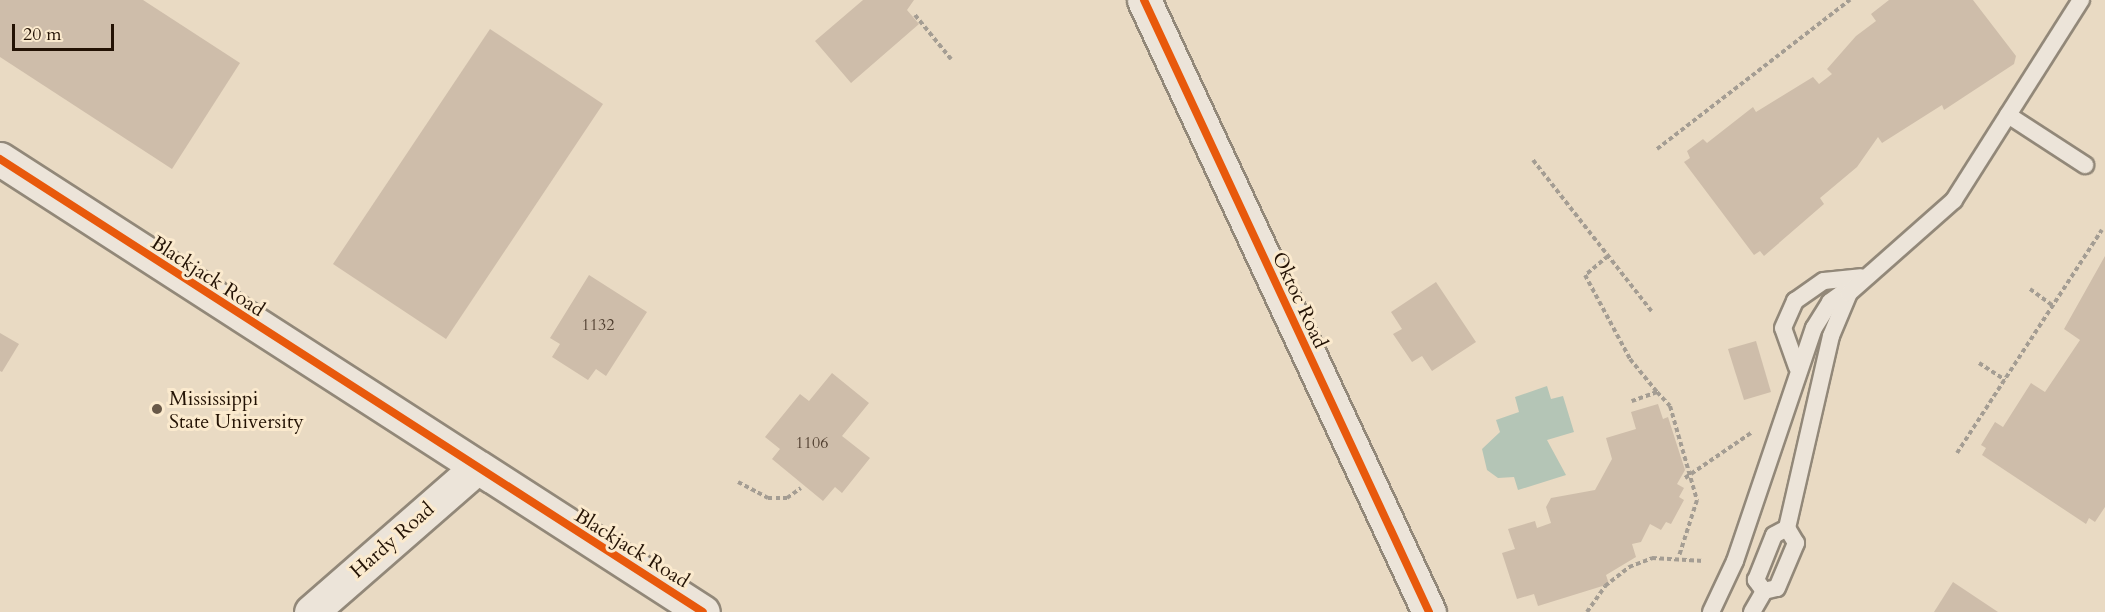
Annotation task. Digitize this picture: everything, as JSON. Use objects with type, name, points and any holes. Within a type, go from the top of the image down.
[{"type":"street","name":"Oktoc Road","points":[[1144,0],[1430,612]]},
{"type":"street","name":"Blackjack Road","points":[[0,159],[474,469],[703,612]]},
{"type":"street","name":"Hardy Road","points":[[311,612],[474,469]]},
{"type":"lane","points":[[1752,612],[1764,591],[1777,588],[1796,543],[1787,528],[1831,336],[1849,293],[1954,200],[2081,0]]},
{"type":"lane","points":[[2008,115],[2085,165]]},
{"type":"lane","points":[[1711,612],[1764,481],[1797,367],[1830,302],[1883,264]]},
{"type":"lane","points":[[1797,367],[1783,328],[1795,301],[1824,281],[1869,274]]},
{"type":"lane","points":[[1764,591],[1756,580],[1774,535],[1787,528]]},
{"type":"path","points":[[1657,149],[1850,0]]},
{"type":"path","points":[[915,15],[951,59]]},
{"type":"path","points":[[1533,160],[1652,312]]},
{"type":"path","points":[[1957,453],[2102,230]]},
{"type":"path","points":[[1608,256],[1585,275],[1630,359],[1670,406],[1692,476],[1697,500],[1679,556]]},
{"type":"path","points":[[2030,289],[2053,306]]},
{"type":"path","points":[[1979,363],[2005,380]]},
{"type":"path","points":[[1632,401],[1657,392]]},
{"type":"path","points":[[1686,478],[1692,476],[1760,426]]},
{"type":"path","points":[[738,482],[768,498],[787,498],[801,488]]},
{"type":"path","points":[[1587,612],[1605,586],[1629,567],[1679,556],[1704,561]]},
{"type":"shaded area","points":[[1547,386],[1551,399],[1563,396],[1574,432],[1547,440],[1566,475],[1518,490],[1514,477],[1498,478],[1487,470],[1482,449],[1500,432],[1496,420],[1519,412],[1515,397]]},
{"type":"building","points":[[0,0],[143,0],[240,63],[172,169],[0,57]]},
{"type":"building","points":[[863,0],[914,0],[907,10],[919,24],[851,83],[815,41]]},
{"type":"building","points":[[1889,0],[1973,0],[2016,56],[2014,64],[1944,110],[1942,105],[1882,143],[1878,137],[1857,167],[1820,198],[1824,204],[1764,256],[1760,251],[1754,255],[1684,162],[1690,158],[1687,151],[1703,139],[1707,143],[1753,107],[1756,112],[1813,77],[1819,84],[1832,74],[1827,69],[1856,36],[1876,21],[1871,14]]},
{"type":"building","points":[[490,29],[603,104],[446,339],[333,264]]},
{"type":"building","points":[[2105,256],[2105,507],[2095,522],[2089,518],[2086,524],[1982,455],[1986,448],[1981,445],[1995,422],[2003,427],[2031,383],[2045,392],[2080,340],[2064,329]]},
{"type":"building","points":[[589,275],[647,312],[606,376],[596,369],[588,380],[552,357],[560,344],[550,338]]},
{"type":"building","points":[[1436,282],[1476,342],[1432,371],[1422,356],[1412,362],[1393,334],[1402,329],[1391,312]]},
{"type":"building","points":[[0,333],[19,344],[2,372],[0,371]]},
{"type":"building","points":[[1756,341],[1771,392],[1744,400],[1728,349]]},
{"type":"building","points":[[832,373],[869,403],[842,436],[870,458],[842,493],[835,487],[823,501],[772,459],[780,449],[765,437],[800,394],[809,401]]},
{"type":"building","points":[[1658,404],[1663,419],[1668,417],[1685,470],[1677,484],[1684,488],[1679,497],[1684,500],[1671,524],[1666,522],[1661,530],[1650,524],[1641,542],[1632,544],[1636,557],[1606,575],[1609,584],[1538,606],[1534,594],[1517,599],[1502,553],[1515,549],[1508,529],[1535,521],[1537,528],[1551,523],[1546,507],[1551,498],[1595,490],[1612,459],[1606,438],[1636,429],[1631,412]]},
{"type":"building","points":[[1953,582],[1998,612],[1934,612]]},
{"type":"cycle path","points":[[1144,0],[1429,612]]},
{"type":"cycle path","points":[[0,159],[703,612]]},
{"type":"place","name":"Mississippi State University","points":[[157,409]]}]
